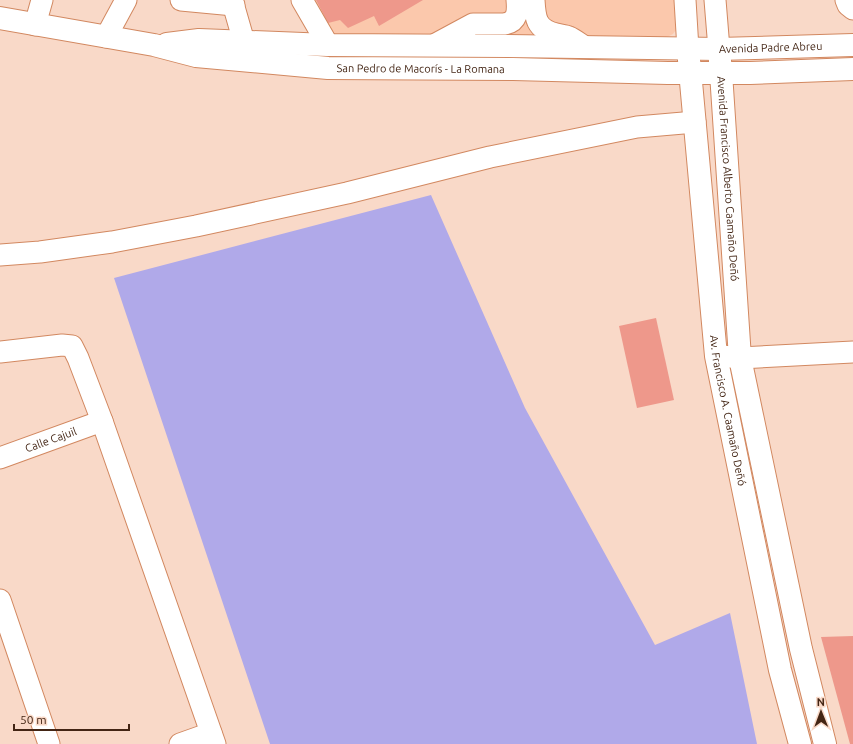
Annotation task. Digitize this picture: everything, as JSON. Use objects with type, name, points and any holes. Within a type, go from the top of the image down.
[{"type":"main road","name":"San Pedro de Macorís - La Romana","points":[[0,18],[154,46],[196,56],[328,68],[513,69],[668,73],[690,72]]},
{"type":"main road","name":"San Pedro de Macorís - La Romana","points":[[154,46],[199,40],[328,45],[688,49]]},
{"type":"main road","name":"Avenida Padre Abreu","points":[[688,49],[853,45]]},
{"type":"main road","points":[[688,49],[690,72],[722,73],[853,69]]},
{"type":"main road","name":"Avenida Francisco Alberto Caamaño Deñó","points":[[719,49],[722,73],[740,358]]},
{"type":"main road","name":"Av. Francisco A. Caamaño Deñó","points":[[690,72],[716,356],[780,670],[800,744]]},
{"type":"main road","name":"Av. Francisco A. Caamaño Deñó","points":[[740,358],[801,649],[825,744]]},
{"type":"street","points":[[35,25],[42,0]]},
{"type":"street","points":[[106,37],[126,0]]},
{"type":"street","points":[[181,0],[233,3],[244,42]]},
{"type":"street","points":[[302,0],[328,45]]},
{"type":"street","points":[[434,46],[473,24],[509,23],[514,20],[518,12],[517,0]]},
{"type":"street","points":[[534,0],[535,15],[546,31],[569,37],[585,47]]},
{"type":"street","points":[[685,0],[688,49]]},
{"type":"street","name":"Avenida Francisco Alberto Caamaño Deñó","points":[[715,0],[719,49]]},
{"type":"street","points":[[846,0],[848,5],[853,9]]},
{"type":"street","points":[[0,255],[40,252],[112,242],[196,226],[340,195],[490,158],[637,127],[695,122]]},
{"type":"street","points":[[0,352],[62,345],[72,346],[78,358],[102,421],[213,738],[180,744]]},
{"type":"street","points":[[716,356],[740,358],[853,352]]},
{"type":"street","name":"Calle Cajuil","points":[[0,458],[102,421]]},
{"type":"street","points":[[0,600],[48,744]]},
{"type":"shaded area","points":[[311,0],[680,0],[678,27],[673,34],[663,39],[335,36]]},
{"type":"shaded area","points":[[431,195],[525,408],[655,645],[730,613],[757,744],[270,744],[114,278]]},
{"type":"building","points":[[316,0],[423,0],[379,26],[374,16],[348,28],[340,20],[328,23]]},
{"type":"building","points":[[656,318],[674,400],[637,408],[619,326]]},
{"type":"building","points":[[853,636],[853,744],[850,744],[821,637]]}]
